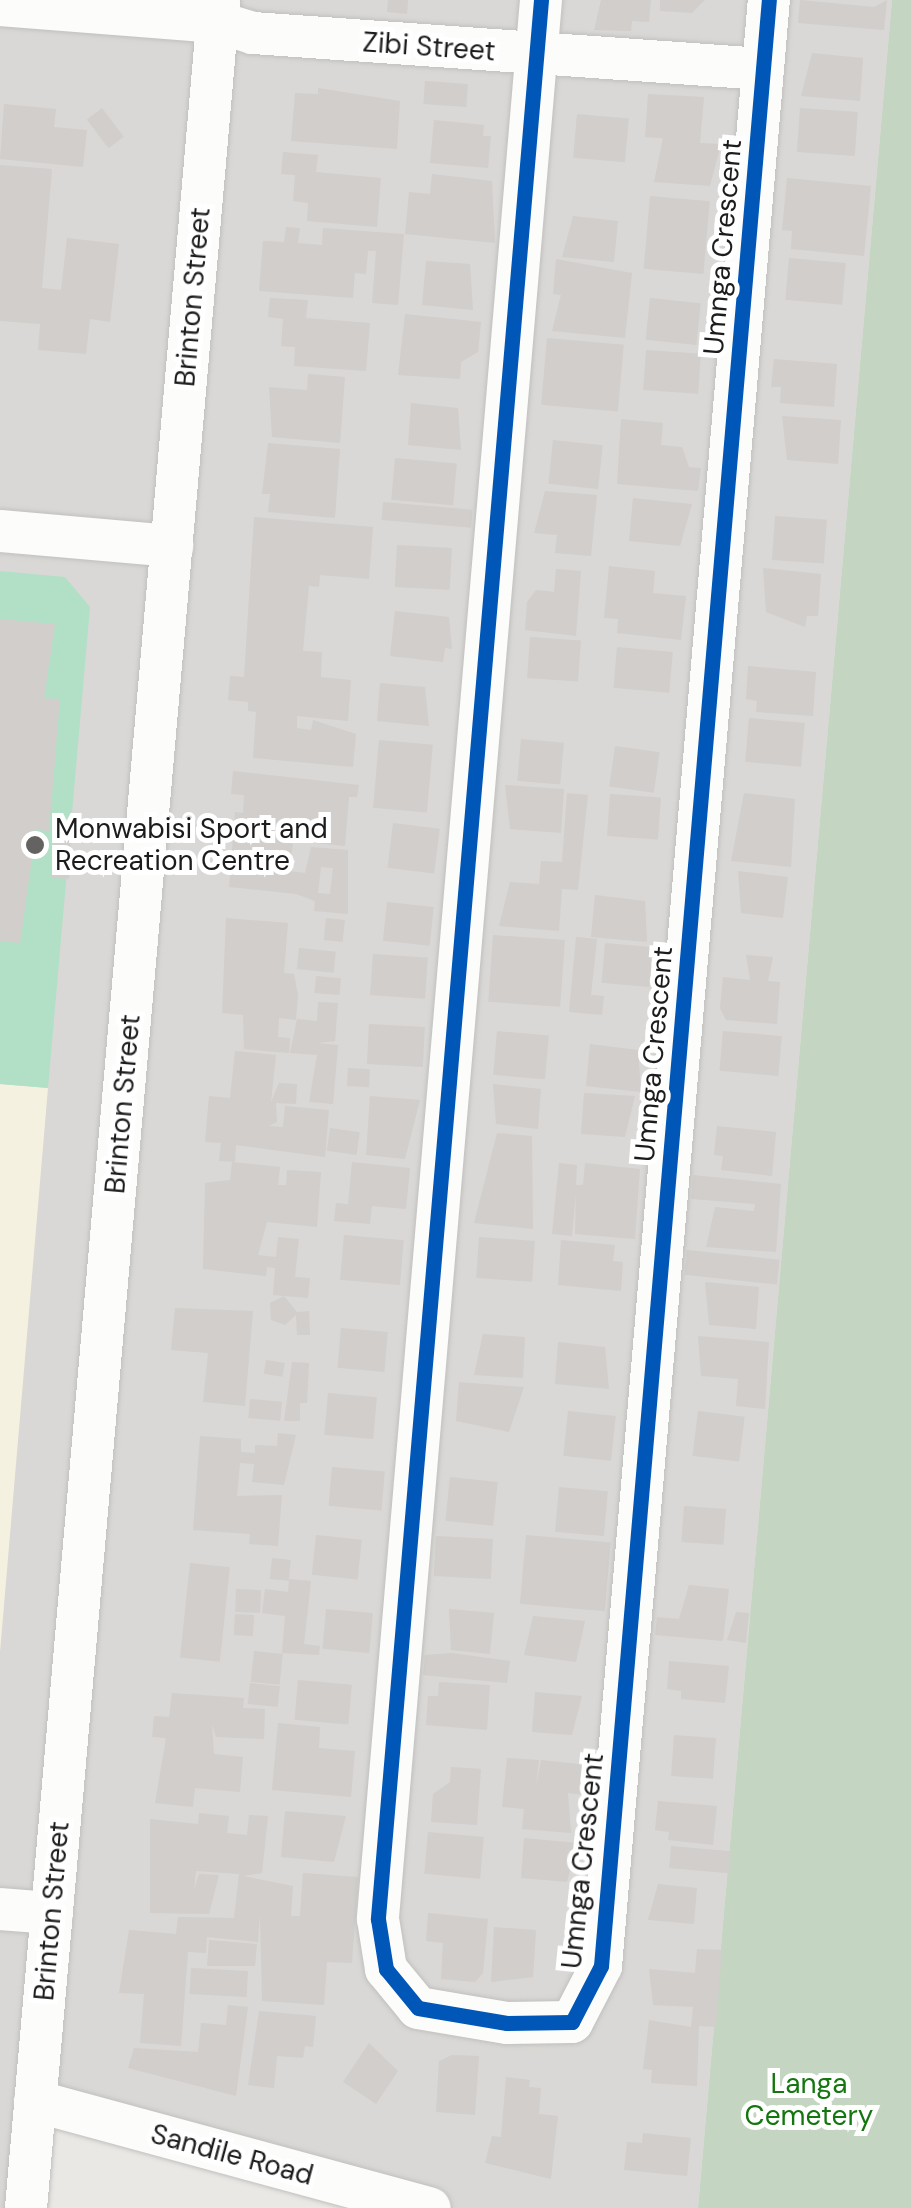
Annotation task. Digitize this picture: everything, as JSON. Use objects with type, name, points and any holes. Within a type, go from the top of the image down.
[{"type":"street","name":"Umnga Crescent","points":[[541,0],[378,1920],[379,1948],[401,1992],[438,2016],[477,2021],[572,2022],[601,1966],[769,0]]},
{"type":"street","name":"Zibi Street","points":[[0,4],[218,11],[253,34],[763,69]]},
{"type":"street","name":"Brinton Street","points":[[26,2208],[218,11]]},
{"type":"street","points":[[0,531],[172,546]]},
{"type":"street","points":[[0,1908],[52,1913]]},
{"type":"street","name":"Sandile Road","points":[[35,2102],[430,2208]]},
{"type":"shaded area","points":[[0,0],[892,0],[698,2208],[430,2208],[36,2102],[26,2208],[0,2208]]},
{"type":"shaded area","points":[[0,1084],[48,1088],[0,1652]]},
{"type":"green space","name":"Langa Cemetery","points":[[892,0],[911,0],[911,2208],[698,2208]]},
{"type":"green space","name":"Monwabisi Sport and Recreation Centre","points":[[0,571],[65,577],[90,607],[48,1088],[0,1084]]},
{"type":"building","points":[[388,0],[408,0],[407,14],[387,12]]},
{"type":"building","points":[[601,0],[651,0],[649,22],[632,21],[631,31],[594,30]]},
{"type":"building","points":[[660,0],[705,0],[692,13],[660,11]]},
{"type":"building","points":[[800,0],[874,7],[887,0],[884,30],[798,23]]},
{"type":"building","points":[[812,53],[863,58],[860,101],[801,96]]},
{"type":"building","points":[[425,81],[468,84],[466,107],[423,104]]},
{"type":"building","points":[[318,88],[400,101],[397,149],[291,141],[295,93],[318,94]]},
{"type":"building","points":[[648,94],[704,97],[700,143],[721,144],[710,186],[654,182],[663,138],[645,137]]},
{"type":"building","points":[[4,104],[56,109],[54,127],[87,130],[83,167],[0,159]]},
{"type":"building","points":[[102,108],[124,137],[108,148],[87,119]]},
{"type":"building","points":[[800,108],[858,112],[855,156],[797,152]]},
{"type":"building","points":[[577,114],[629,119],[625,162],[573,158]]},
{"type":"building","points":[[434,120],[484,125],[483,136],[491,136],[488,168],[430,163]]},
{"type":"building","points":[[283,152],[318,155],[316,172],[381,178],[377,227],[307,221],[308,203],[293,201],[295,175],[281,174]]},
{"type":"building","points":[[0,165],[52,169],[42,288],[61,290],[67,238],[119,244],[110,322],[90,319],[86,354],[38,350],[40,324],[0,321]]},
{"type":"building","points":[[432,174],[492,181],[495,243],[405,234],[409,192],[430,194]]},
{"type":"building","points":[[787,178],[871,186],[864,256],[791,249],[792,231],[782,230]]},
{"type":"building","points":[[650,196],[710,201],[703,274],[644,269]]},
{"type":"building","points":[[573,216],[618,221],[614,262],[562,257]]},
{"type":"building","points":[[286,227],[300,228],[298,243],[322,245],[323,228],[404,234],[398,305],[372,303],[376,251],[368,251],[366,274],[355,273],[353,298],[259,291],[263,241],[284,242]]},
{"type":"building","points":[[789,258],[846,263],[842,305],[785,300]]},
{"type":"building","points":[[556,259],[632,273],[625,338],[552,331],[561,295],[553,294]]},
{"type":"building","points":[[426,261],[470,264],[473,310],[422,305]]},
{"type":"building","points":[[270,298],[308,300],[306,318],[370,323],[366,371],[294,366],[295,347],[281,346],[283,319],[268,317]]},
{"type":"building","points":[[650,298],[701,303],[696,345],[646,340]]},
{"type":"building","points":[[405,314],[481,322],[478,352],[461,362],[460,379],[398,375]]},
{"type":"building","points":[[547,338],[624,345],[618,411],[541,405]]},
{"type":"building","points":[[646,350],[701,354],[698,394],[643,390]]},
{"type":"building","points":[[774,359],[837,364],[834,407],[780,403],[781,387],[771,387]]},
{"type":"building","points":[[308,374],[345,377],[340,443],[272,437],[269,387],[307,390]]},
{"type":"building","points":[[411,403],[458,408],[461,450],[408,445]]},
{"type":"building","points":[[782,416],[841,420],[838,464],[787,460]]},
{"type":"building","points":[[621,419],[663,423],[661,445],[682,447],[689,467],[701,468],[698,491],[617,484]]},
{"type":"building","points":[[553,440],[603,445],[598,489],[548,484]]},
{"type":"building","points":[[268,443],[340,449],[335,518],[268,512],[270,494],[262,494]]},
{"type":"building","points":[[395,458],[457,463],[453,505],[391,500]]},
{"type":"building","points":[[545,491],[597,495],[591,556],[555,553],[557,535],[534,533]]},
{"type":"building","points":[[633,498],[692,504],[680,546],[629,541]]},
{"type":"building","points":[[383,502],[473,510],[471,528],[381,520]]},
{"type":"building","points":[[775,516],[827,520],[824,564],[772,560]]},
{"type":"building","points":[[254,517],[373,527],[369,579],[320,575],[319,587],[309,586],[303,651],[322,652],[321,677],[351,680],[348,721],[297,716],[297,728],[311,730],[313,720],[356,734],[353,767],[253,758],[256,712],[248,711],[248,702],[228,700],[230,676],[244,677]]},
{"type":"building","points":[[397,545],[452,548],[450,590],[395,587]]},
{"type":"building","points":[[609,566],[655,571],[653,593],[686,596],[681,640],[617,633],[618,619],[604,618]]},
{"type":"building","points":[[763,568],[821,574],[818,616],[807,616],[805,627],[766,612]]},
{"type":"building","points":[[556,569],[581,571],[576,636],[525,630],[527,602],[536,590],[554,592]]},
{"type":"building","points":[[395,611],[449,617],[452,649],[445,648],[443,662],[390,656]]},
{"type":"building","points":[[0,619],[55,624],[44,698],[60,699],[49,831],[36,830],[20,943],[0,941]]},
{"type":"building","points":[[530,637],[581,641],[578,681],[527,678]]},
{"type":"building","points":[[617,647],[673,652],[669,693],[613,688]]},
{"type":"building","points":[[748,666],[816,672],[813,716],[756,712],[757,701],[746,699]]},
{"type":"building","points":[[380,683],[425,687],[429,726],[377,721]]},
{"type":"building","points":[[749,718],[805,723],[801,767],[745,762]]},
{"type":"building","points":[[521,739],[564,743],[560,785],[517,781]]},
{"type":"building","points":[[379,740],[433,745],[427,812],[373,808]]},
{"type":"building","points":[[615,746],[660,752],[654,793],[609,787]]},
{"type":"building","points":[[233,771],[359,785],[357,797],[349,797],[345,846],[285,840],[293,844],[289,871],[305,873],[311,847],[348,850],[348,914],[314,911],[315,901],[296,894],[229,887],[235,812],[243,813],[244,795],[231,794]],"holes":[[[321,867],[333,868],[330,894],[318,893]]]},
{"type":"building","points":[[505,785],[564,789],[561,833],[510,829]]},
{"type":"building","points":[[567,793],[588,795],[578,890],[562,889],[559,931],[499,926],[510,882],[539,884],[541,861],[562,862]]},
{"type":"building","points":[[744,793],[795,799],[791,867],[731,861]]},
{"type":"building","points":[[610,794],[661,798],[658,839],[607,836]]},
{"type":"building","points":[[54,820],[72,821],[69,879],[51,878]]},
{"type":"building","points":[[393,823],[440,829],[434,873],[388,868]]},
{"type":"building","points":[[738,871],[788,877],[783,918],[741,913]]},
{"type":"building","points":[[595,895],[645,901],[647,942],[591,937]]},
{"type":"building","points":[[387,902],[434,907],[430,946],[383,941]]},
{"type":"building","points":[[226,918],[288,923],[284,973],[294,974],[298,995],[296,1020],[279,1018],[278,1037],[290,1038],[289,1053],[244,1049],[243,1015],[222,1013]]},
{"type":"building","points":[[326,918],[345,920],[343,942],[324,940]]},
{"type":"building","points":[[493,935],[565,940],[560,1007],[488,1002]]},
{"type":"building","points":[[576,937],[597,939],[591,995],[604,996],[602,1015],[569,1012]]},
{"type":"building","points":[[605,943],[653,947],[649,987],[602,983]]},
{"type":"building","points":[[299,948],[336,952],[334,973],[297,969]]},
{"type":"building","points":[[373,954],[428,958],[425,999],[370,995]]},
{"type":"building","points":[[746,955],[773,957],[768,981],[780,982],[777,1024],[726,1020],[720,1008],[723,977],[750,980]]},
{"type":"building","points":[[316,976],[341,978],[339,995],[315,993]]},
{"type":"building","points":[[318,1002],[338,1003],[335,1041],[317,1043],[338,1045],[333,1104],[309,1102],[317,1055],[290,1053],[297,1019],[317,1021]]},
{"type":"building","points":[[369,1024],[425,1027],[423,1067],[367,1064]]},
{"type":"building","points":[[497,1031],[549,1036],[545,1079],[493,1075]]},
{"type":"building","points":[[723,1031],[782,1036],[778,1076],[720,1071]]},
{"type":"building","points":[[590,1044],[638,1050],[641,1092],[586,1086]]},
{"type":"building","points":[[235,1051],[276,1055],[271,1102],[279,1083],[297,1084],[296,1104],[276,1103],[277,1122],[269,1126],[283,1127],[285,1106],[329,1110],[325,1157],[236,1145],[235,1162],[219,1161],[221,1143],[205,1142],[209,1096],[230,1098]]},
{"type":"building","points":[[348,1068],[370,1069],[369,1087],[347,1086]]},
{"type":"building","points":[[493,1084],[541,1089],[538,1129],[496,1124]]},
{"type":"building","points":[[584,1093],[635,1096],[625,1137],[581,1134]]},
{"type":"building","points":[[370,1096],[420,1100],[405,1159],[366,1155]]},
{"type":"building","points":[[717,1126],[776,1132],[772,1176],[721,1170],[723,1156],[714,1155]]},
{"type":"building","points":[[330,1128],[360,1132],[357,1155],[327,1151]]},
{"type":"building","points":[[497,1133],[532,1136],[533,1229],[474,1223]]},
{"type":"building","points":[[232,1162],[280,1167],[278,1185],[286,1185],[287,1170],[321,1172],[317,1227],[267,1222],[258,1255],[276,1257],[278,1237],[299,1239],[295,1277],[310,1278],[308,1298],[273,1295],[275,1268],[267,1267],[266,1276],[203,1269],[205,1183],[230,1180]]},
{"type":"building","points":[[352,1162],[410,1168],[406,1209],[372,1206],[370,1224],[334,1221],[336,1203],[348,1204]]},
{"type":"building","points":[[559,1163],[577,1165],[576,1185],[583,1185],[585,1163],[640,1169],[635,1239],[575,1234],[576,1192],[572,1236],[552,1234]]},
{"type":"building","points":[[693,1175],[781,1184],[776,1252],[706,1247],[715,1207],[754,1211],[755,1204],[691,1199]]},
{"type":"building","points":[[344,1235],[404,1240],[400,1285],[340,1280]]},
{"type":"building","points":[[479,1237],[535,1241],[532,1282],[476,1278]]},
{"type":"building","points":[[561,1240],[615,1245],[613,1261],[623,1262],[621,1291],[558,1285]]},
{"type":"building","points":[[687,1250],[779,1260],[777,1285],[684,1275]]},
{"type":"building","points":[[705,1282],[759,1287],[756,1329],[709,1325]]},
{"type":"building","points":[[284,1296],[297,1312],[309,1311],[310,1335],[297,1335],[296,1315],[285,1325],[271,1320],[270,1303]]},
{"type":"building","points":[[175,1308],[253,1311],[245,1406],[203,1402],[208,1353],[171,1350]]},
{"type":"building","points":[[341,1328],[388,1332],[384,1372],[338,1368]]},
{"type":"building","points":[[483,1334],[525,1337],[523,1378],[474,1375]]},
{"type":"building","points":[[698,1336],[769,1342],[765,1409],[736,1406],[738,1379],[701,1376]]},
{"type":"building","points":[[558,1342],[605,1347],[609,1389],[555,1384]]},
{"type":"building","points":[[266,1360],[285,1363],[283,1377],[264,1374]]},
{"type":"building","points":[[292,1362],[309,1363],[307,1403],[300,1403],[300,1421],[284,1421]]},
{"type":"building","points":[[459,1382],[524,1387],[509,1432],[456,1421]]},
{"type":"building","points":[[328,1393],[377,1397],[373,1439],[324,1435]]},
{"type":"building","points":[[250,1399],[282,1402],[280,1421],[248,1418]]},
{"type":"building","points":[[568,1411],[616,1416],[611,1461],[563,1456]]},
{"type":"building","points":[[698,1411],[745,1417],[739,1461],[693,1456]]},
{"type":"building","points":[[278,1433],[296,1435],[284,1485],[252,1482],[254,1464],[240,1463],[237,1496],[282,1495],[278,1546],[249,1544],[250,1534],[193,1530],[200,1436],[241,1439],[241,1452],[255,1453],[255,1445],[277,1446]]},
{"type":"building","points":[[332,1467],[385,1472],[381,1510],[329,1506]]},
{"type":"building","points":[[450,1477],[498,1482],[493,1526],[445,1521]]},
{"type":"building","points":[[559,1487],[608,1491],[604,1536],[555,1532]]},
{"type":"building","points":[[684,1506],[726,1509],[723,1545],[681,1542]]},
{"type":"building","points":[[316,1535],[362,1540],[358,1580],[312,1575]]},
{"type":"building","points":[[526,1535],[611,1542],[605,1611],[520,1604]]},
{"type":"building","points":[[436,1536],[493,1539],[491,1579],[434,1576]]},
{"type":"building","points":[[272,1558],[291,1560],[289,1581],[270,1579]]},
{"type":"building","points":[[190,1563],[230,1567],[220,1662],[180,1657]]},
{"type":"building","points":[[289,1579],[311,1581],[304,1644],[320,1646],[319,1655],[282,1653],[285,1616],[262,1613],[265,1589],[288,1592]]},
{"type":"building","points":[[689,1585],[729,1589],[723,1641],[655,1635],[657,1617],[679,1619]]},
{"type":"building","points":[[236,1589],[261,1590],[260,1613],[235,1612]]},
{"type":"building","points":[[326,1609],[373,1613],[369,1653],[323,1649]]},
{"type":"building","points":[[449,1609],[494,1613],[490,1654],[451,1650]]},
{"type":"building","points":[[736,1612],[749,1613],[746,1643],[727,1640]]},
{"type":"building","points":[[235,1614],[254,1615],[253,1636],[234,1635]]},
{"type":"building","points":[[533,1616],[585,1621],[576,1662],[524,1655]]},
{"type":"building","points":[[254,1651],[283,1654],[280,1685],[251,1682]]},
{"type":"building","points":[[451,1653],[510,1661],[507,1683],[423,1675],[425,1655]]},
{"type":"building","points":[[669,1661],[729,1666],[725,1703],[681,1699],[681,1691],[667,1689]]},
{"type":"building","points":[[298,1680],[352,1685],[348,1725],[295,1720]]},
{"type":"building","points":[[439,1682],[490,1685],[487,1730],[426,1725],[428,1696],[438,1696]]},
{"type":"building","points":[[250,1683],[280,1686],[278,1707],[248,1704]]},
{"type":"building","points":[[535,1692],[582,1696],[572,1735],[532,1732]]},
{"type":"building","points":[[172,1693],[244,1698],[243,1708],[265,1709],[264,1739],[216,1737],[212,1724],[214,1754],[243,1757],[240,1792],[195,1788],[193,1807],[155,1803],[166,1738],[152,1737],[154,1716],[169,1717]]},
{"type":"building","points":[[278,1723],[320,1727],[319,1748],[355,1751],[351,1797],[272,1790]]},
{"type":"building","points":[[674,1735],[716,1738],[713,1779],[671,1776]]},
{"type":"building","points":[[507,1758],[539,1760],[536,1787],[541,1760],[588,1765],[586,1795],[568,1793],[571,1833],[522,1829],[524,1809],[502,1807]]},
{"type":"building","points":[[451,1767],[481,1769],[477,1825],[431,1822],[433,1794],[450,1782]]},
{"type":"building","points":[[658,1801],[717,1806],[713,1845],[668,1840],[669,1832],[655,1830]]},
{"type":"building","points":[[285,1811],[346,1816],[334,1862],[281,1857]]},
{"type":"building","points":[[199,1813],[229,1816],[227,1833],[247,1835],[249,1815],[268,1816],[262,1873],[243,1876],[293,1886],[291,1916],[300,1916],[303,1873],[358,1877],[352,1963],[327,1962],[324,2005],[262,2001],[260,1913],[258,1942],[207,1937],[206,1953],[188,1952],[181,2046],[140,2043],[144,1994],[119,1993],[129,1930],[176,1934],[178,1917],[234,1918],[239,1874],[196,1871],[194,1890],[199,1874],[219,1875],[209,1914],[150,1913],[150,1819],[198,1824]]},
{"type":"building","points":[[428,1832],[484,1837],[480,1879],[424,1874]]},
{"type":"building","points":[[524,1838],[577,1843],[567,1882],[521,1878]]},
{"type":"building","points":[[671,1846],[731,1851],[729,1873],[669,1868]]},
{"type":"building","points":[[658,1884],[697,1888],[694,1924],[648,1920]]},
{"type":"building","points":[[428,1913],[488,1919],[483,1973],[475,1982],[441,1979],[443,1943],[426,1941]]},
{"type":"building","points":[[494,1927],[536,1930],[533,1977],[491,1982]]},
{"type":"building","points":[[209,1940],[257,1944],[255,1966],[207,1966]]},
{"type":"building","points":[[697,1949],[722,1950],[716,2027],[699,2026],[697,2086],[651,2083],[652,2070],[643,2069],[649,2020],[691,2027],[693,2007],[653,2005],[649,1969],[695,1973]]},
{"type":"building","points":[[191,1968],[248,1971],[247,1997],[190,1994]]},
{"type":"building","points":[[228,2005],[248,2007],[236,2096],[128,2068],[134,2048],[198,2052],[201,2023],[226,2025]]},
{"type":"building","points":[[259,2011],[316,2016],[313,2047],[305,2046],[303,2058],[277,2056],[274,2088],[248,2085]]},
{"type":"building","points":[[369,2043],[398,2071],[376,2104],[343,2082]]},
{"type":"building","points":[[452,2055],[479,2056],[475,2115],[436,2112],[439,2061]]},
{"type":"building","points":[[506,2077],[530,2080],[529,2087],[541,2088],[539,2114],[558,2116],[551,2179],[485,2163],[492,2136],[501,2137]]},
{"type":"building","points":[[643,2133],[691,2138],[687,2176],[624,2170],[627,2142],[642,2143]]},
{"type":"cycle path","points":[[541,0],[378,1919],[386,1969],[418,2008],[507,2023],[572,2022],[601,1966],[769,0]]},
{"type":"place","name":"Monwabisi Sport and Recreation Centre","points":[[35,845]]}]
